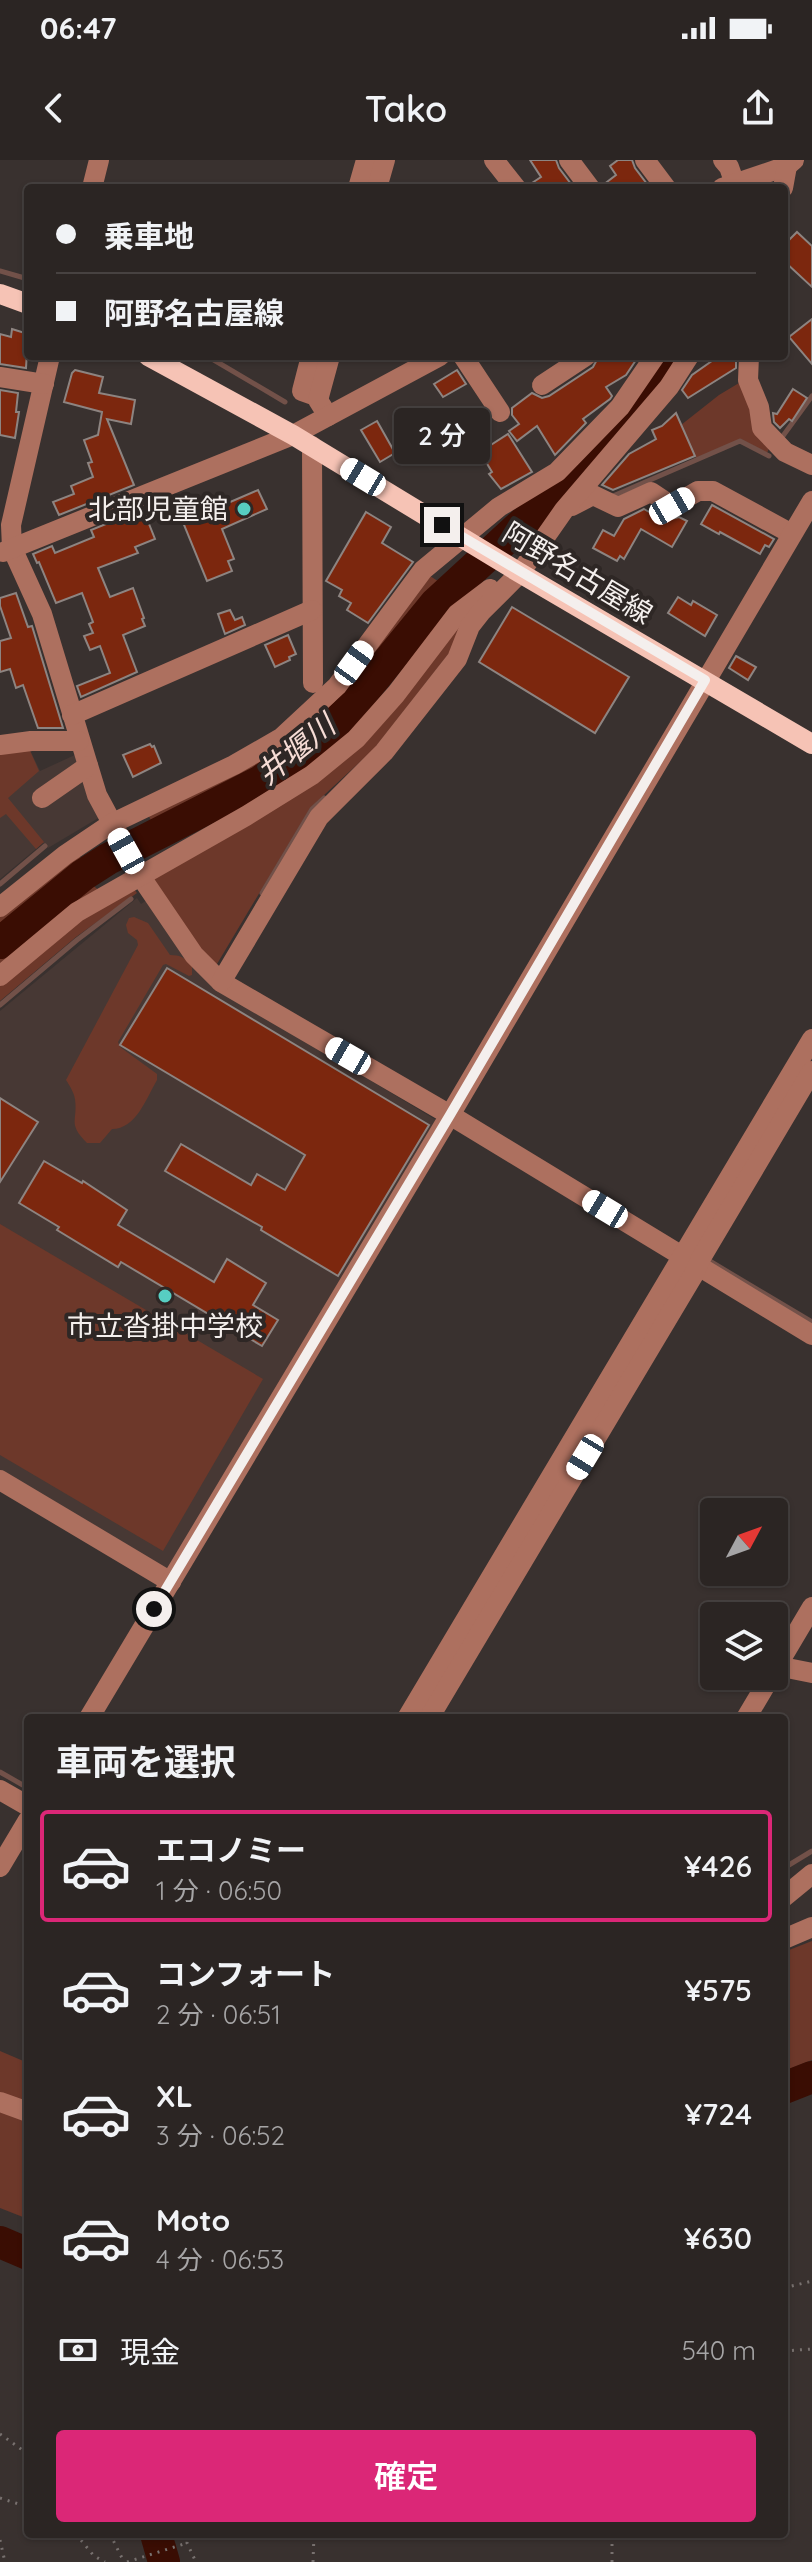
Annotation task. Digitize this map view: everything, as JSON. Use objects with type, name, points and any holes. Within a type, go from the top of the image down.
[{"type":"main road","points":[[0,294],[24,303]]},
{"type":"main road","name":"阿野名古屋線","points":[[155,360],[312,446],[812,744]]},
{"type":"street","points":[[93,184],[99,160]]},
{"type":"street","points":[[359,184],[366,160]]},
{"type":"street","points":[[378,184],[385,160]]},
{"type":"street","points":[[494,160],[513,184]]},
{"type":"street","points":[[569,160],[587,184]]},
{"type":"street","points":[[645,160],[663,184]]},
{"type":"street","points":[[723,160],[745,180],[791,163]]},
{"type":"street","points":[[784,184],[791,163]]},
{"type":"street","points":[[49,360],[6,551],[42,614],[79,741],[113,826],[140,875],[194,955],[221,982],[450,1115],[812,1335]]},
{"type":"street","points":[[310,360],[302,391],[323,406]]},
{"type":"street","points":[[323,406],[329,360]]},
{"type":"street","points":[[6,551],[293,435],[323,406],[431,360]]},
{"type":"street","points":[[466,360],[500,412]]},
{"type":"street","points":[[542,385],[580,360]]},
{"type":"street","points":[[221,982],[319,817],[384,752],[457,659],[470,626],[669,387],[686,360]]},
{"type":"street","points":[[749,360],[748,380],[759,407],[762,428],[785,452],[812,465]]},
{"type":"street","points":[[0,907],[65,855],[113,826],[281,738],[337,686],[423,570],[499,507],[557,472],[595,435],[647,361]]},
{"type":"street","points":[[0,377],[44,384]]},
{"type":"street","points":[[312,446],[313,683]]},
{"type":"street","points":[[564,510],[593,495],[618,507],[651,492],[672,506],[698,491],[713,491],[792,534]]},
{"type":"street","points":[[91,1714],[812,501]]},
{"type":"street","points":[[0,976],[77,912],[312,775],[356,739],[396,694],[457,614],[517,570]]},
{"type":"street","points":[[72,715],[312,610]]},
{"type":"street","points":[[0,745],[31,741],[79,741]]},
{"type":"street","points":[[42,798],[88,766]]},
{"type":"street","points":[[431,1714],[690,1261],[812,1039]]},
{"type":"street","points":[[409,1714],[690,1261],[812,1071]]},
{"type":"street","points":[[0,1480],[171,1582]]},
{"type":"street","points":[[788,1647],[812,1607]]},
{"type":"street","points":[[788,1672],[812,1673]]},
{"type":"street","points":[[748,1714],[763,1690]]},
{"type":"street","points":[[0,1790],[24,1804]]},
{"type":"street","points":[[0,1867],[24,1827]]},
{"type":"street","points":[[788,1894],[812,1874]]},
{"type":"street","points":[[788,1937],[812,1927]]},
{"type":"street","points":[[0,2102],[24,2111]]},
{"type":"path","points":[[788,2287],[812,2281]]},
{"type":"path","points":[[788,2351],[812,2349]]},
{"type":"path","points":[[0,2434],[24,2451]]},
{"type":"path","points":[[0,2498],[24,2506]]},
{"type":"path","points":[[79,2538],[94,2556],[105,2562]]},
{"type":"path","points":[[112,2538],[125,2562],[187,2543]]},
{"type":"path","points":[[188,2538],[196,2562]]},
{"type":"path","points":[[313,2562],[314,2538]]},
{"type":"path","points":[[612,2538],[612,2562]]},
{"type":"path","points":[[0,2540],[5,2562]]},
{"type":"shaded area","points":[[744,380],[770,446],[767,453],[741,439],[696,458],[681,425]]},
{"type":"shaded area","points":[[430,576],[444,585],[346,707],[339,700],[335,703],[342,711],[328,724],[298,749],[250,780],[186,815],[154,827],[147,812],[251,762]]},
{"type":"shaded area","points":[[476,605],[450,652],[374,749],[310,808],[214,969],[152,877],[321,775]]},
{"type":"shaded area","points":[[28,746],[40,771],[77,754],[100,817],[48,848],[43,843],[0,879],[0,750]]},
{"type":"shaded area","points":[[28,746],[39,771],[8,798],[44,842],[36,849],[6,814],[0,818],[0,750]]},
{"type":"shaded area","points":[[78,853],[84,865],[81,870],[0,934],[0,912]]},
{"type":"shaded area","points":[[89,882],[102,893],[0,971],[0,951]]},
{"type":"shaded area","points":[[133,888],[137,893],[76,937],[0,1001],[0,981],[78,915]]},
{"type":"shaded area","name":"市立沓掛中学校","points":[[137,898],[141,904],[147,900],[217,988],[436,1120],[167,1570],[0,1472],[0,1011]]},
{"type":"shaded area","points":[[129,918],[148,923],[170,955],[180,956],[192,966],[192,975],[163,965],[118,1042],[120,1047],[157,1074],[157,1080],[134,1119],[120,1128],[112,1129],[100,1143],[87,1143],[75,1126],[75,1099],[66,1080],[138,945],[137,940],[128,933],[126,925]]},
{"type":"shaded area","points":[[0,1224],[263,1379],[163,1551],[0,1455]]},
{"type":"shaded area","points":[[812,1941],[812,2060],[788,2069],[788,1950]]},
{"type":"shaded area","points":[[0,2051],[24,2061],[24,2105],[0,2097]]},
{"type":"shaded area","points":[[0,2109],[24,2118],[24,2217],[0,2208]]},
{"type":"building","points":[[530,160],[556,160],[571,184],[530,184],[541,177]]},
{"type":"building","points":[[618,160],[632,160],[647,184],[604,184],[616,175],[610,166]]},
{"type":"building","points":[[797,232],[812,246],[812,287],[788,265],[788,241]]},
{"type":"building","points":[[812,319],[812,364],[789,337]]},
{"type":"building","points":[[12,329],[24,333],[26,368],[0,364],[0,334],[11,337]]},
{"type":"building","points":[[597,360],[636,360],[626,375],[606,387],[612,396],[610,399],[583,419],[586,423],[555,455],[537,426],[517,441],[509,431],[519,424],[512,415],[512,408],[532,393],[542,398],[549,396],[593,367]]},
{"type":"building","points":[[713,360],[736,360],[736,368],[688,398],[682,390],[692,375]]},
{"type":"building","points":[[75,370],[103,377],[99,393],[135,400],[131,424],[107,419],[134,485],[59,515],[53,502],[74,494],[71,486],[93,477],[88,463],[92,462],[84,440],[98,435],[102,412],[64,402]]},
{"type":"building","points":[[457,370],[466,384],[443,397],[434,384]]},
{"type":"building","points":[[793,389],[807,398],[792,421],[789,419],[780,428],[774,422],[773,413],[777,414]]},
{"type":"building","points":[[0,390],[18,393],[15,438],[0,435]]},
{"type":"building","points":[[676,413],[695,456],[613,490],[602,485],[629,454],[656,439],[652,430],[662,426]]},
{"type":"building","points":[[377,421],[395,453],[380,462],[361,430]]},
{"type":"building","points":[[508,434],[532,472],[501,489],[489,474],[492,472],[480,452]]},
{"type":"building","points":[[258,490],[267,509],[222,529],[234,559],[228,561],[232,571],[207,581],[182,520]]},
{"type":"building","points":[[712,505],[774,539],[769,547],[765,545],[760,554],[701,524]]},
{"type":"building","points":[[143,509],[155,539],[135,547],[138,553],[98,568],[110,597],[133,588],[145,626],[123,635],[137,672],[81,697],[77,686],[110,673],[100,646],[90,650],[84,636],[93,633],[89,624],[93,622],[82,593],[56,603],[33,554],[52,546],[55,553],[94,537],[91,530]]},
{"type":"building","points":[[644,509],[661,519],[663,515],[687,521],[672,547],[641,529],[624,559],[620,556],[617,561],[593,548],[603,530],[614,536],[624,519]]},
{"type":"building","points":[[366,512],[391,527],[382,543],[413,562],[368,623],[347,610],[351,603],[339,596],[342,590],[326,581]]},
{"type":"building","points":[[16,593],[28,627],[32,626],[63,728],[38,728],[23,685],[16,688],[10,669],[0,672],[0,641],[11,638],[0,598]]},
{"type":"building","points":[[678,597],[691,605],[693,601],[717,615],[705,636],[668,613]]},
{"type":"building","points":[[512,607],[629,677],[595,733],[479,662]]},
{"type":"building","points":[[230,610],[235,620],[242,617],[245,625],[225,634],[218,614]]},
{"type":"building","points":[[288,635],[296,654],[275,667],[265,645]]},
{"type":"building","points":[[736,656],[756,667],[748,680],[729,668]]},
{"type":"building","points":[[150,744],[154,746],[161,763],[133,777],[123,755]]},
{"type":"building","points":[[167,968],[429,1125],[338,1276],[261,1230],[262,1227],[165,1171],[181,1144],[251,1185],[257,1174],[285,1190],[305,1155],[120,1045]]},
{"type":"building","points":[[0,1098],[38,1122],[0,1182]]},
{"type":"building","points":[[44,1161],[83,1181],[127,1210],[118,1225],[214,1282],[227,1259],[266,1283],[253,1305],[278,1320],[262,1346],[121,1262],[118,1267],[19,1203]]},
{"type":"waterway","points":[[0,271],[24,278]]},
{"type":"waterway","points":[[214,360],[285,402]]},
{"type":"waterway","name":"井堰川","points":[[0,943],[83,875],[108,859],[261,781],[321,737],[346,713],[436,603],[594,458],[670,360]]},
{"type":"waterway","points":[[780,440],[812,396]]},
{"type":"waterway","points":[[613,496],[740,441],[769,456]]},
{"type":"waterway","points":[[336,702],[346,713]]},
{"type":"waterway","points":[[262,893],[312,809],[324,798]]},
{"type":"waterway","points":[[0,884],[45,846]]},
{"type":"waterway","points":[[0,1005],[131,899]]},
{"type":"waterway","points":[[708,1260],[812,1322]]},
{"type":"waterway","points":[[0,1772],[24,1786]]},
{"type":"waterway","points":[[788,1866],[812,1851]]},
{"type":"waterway","points":[[788,2086],[812,2077]]},
{"type":"waterway","points":[[0,2242],[24,2252]]},
{"type":"waterway","points":[[157,2538],[164,2562]]},
{"type":"place","name":"北部児童館","points":[[244,509]]},
{"type":"place","name":"市立沓掛中学校","points":[[165,1296]]},
{"type":"route","points":[[154,1609],[450,1115],[705,680],[442,525]]}]
